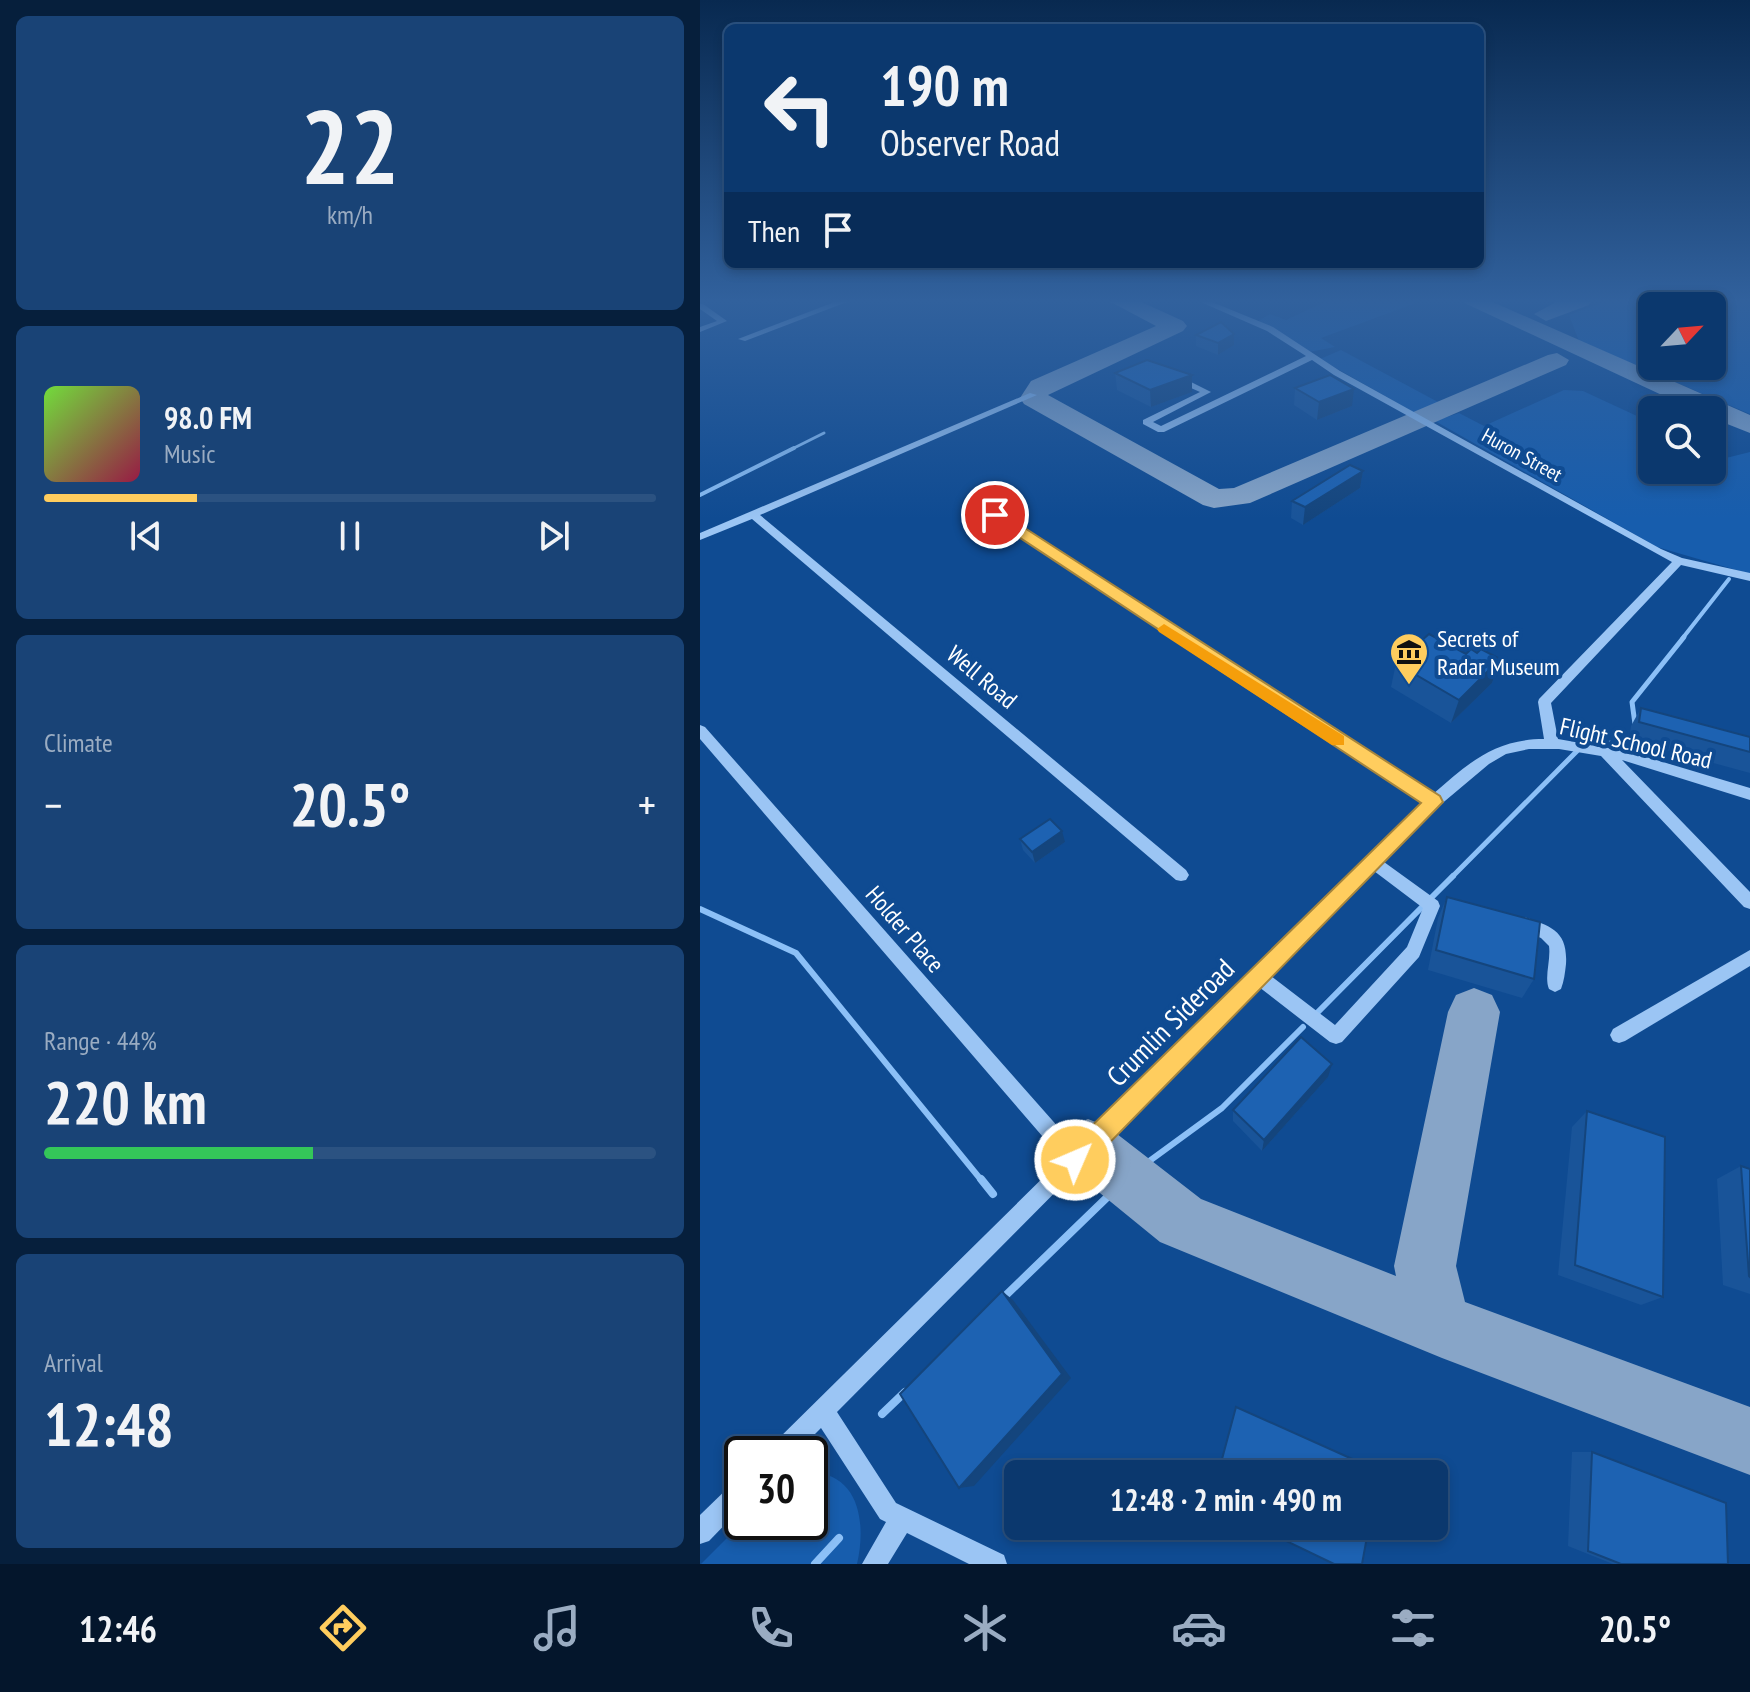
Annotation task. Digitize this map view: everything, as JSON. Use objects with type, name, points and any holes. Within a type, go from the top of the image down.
[{"type":"street","points":[[1207,392],[1146,422],[1161,430],[1278,373]]},
{"type":"street","name":"Huron Street","points":[[1339,373],[1679,561],[1750,577]]},
{"type":"street","points":[[1167,379],[1173,376],[1223,400]]},
{"type":"street","points":[[700,537],[749,511],[1033,395]]},
{"type":"street","points":[[1178,407],[1194,414]]},
{"type":"street","points":[[749,511],[953,682]]},
{"type":"street","name":"Well Road","points":[[749,511],[1181,875]]},
{"type":"street","points":[[995,515],[1434,802]]},
{"type":"street","points":[[1552,744],[1544,702],[1679,561]]},
{"type":"street","name":"Holder Place","points":[[700,730],[1075,1160]]},
{"type":"street","name":"Flight School Road","points":[[1434,802],[1493,755],[1533,743],[1606,753],[1750,794]]},
{"type":"street","points":[[1606,753],[1750,902]]},
{"type":"street","name":"Crumlin Sideroad","points":[[797,1436],[1434,802]]},
{"type":"street","points":[[1258,976],[1336,1036],[1413,952],[1438,903],[1373,862]]},
{"type":"street","points":[[1513,921],[1553,935],[1560,947],[1555,984]]},
{"type":"street","points":[[1619,1035],[1750,957]]},
{"type":"street","points":[[823,1411],[888,1511],[995,1564]]},
{"type":"street","points":[[700,1532],[724,1508]]},
{"type":"street","points":[[874,1564],[902,1518]]},
{"type":"shaded area","points":[[1345,373],[1384,373],[1438,402],[1415,413]]},
{"type":"shaded area","points":[[1726,373],[1750,373],[1750,414],[1726,404],[1726,396],[1708,396],[1670,380],[1726,380]]},
{"type":"shaded area","points":[[1564,390],[1583,391],[1638,417],[1638,484],[1726,484],[1726,458],[1750,452],[1750,574],[1657,547],[1435,421],[1459,413],[1484,426]]},
{"type":"shaded area","points":[[828,1476],[850,1492],[856,1504],[861,1533],[857,1564],[701,1564],[725,1540],[828,1540]]},
{"type":"building","points":[[1115,373],[1186,373],[1192,375],[1150,390]]},
{"type":"building","points":[[1330,375],[1354,389],[1319,402],[1295,388]]},
{"type":"building","points":[[1350,465],[1363,471],[1305,507],[1292,501]]},
{"type":"building","points":[[1429,634],[1466,654],[1471,649],[1477,653],[1481,649],[1500,659],[1459,700],[1396,663]]},
{"type":"building","points":[[1641,708],[1750,737],[1750,752],[1639,722]]},
{"type":"building","points":[[1050,819],[1062,831],[1032,852],[1020,839]]},
{"type":"building","points":[[1447,897],[1540,922],[1534,979],[1436,950]]},
{"type":"building","points":[[1301,1037],[1332,1064],[1264,1140],[1233,1110]]},
{"type":"building","points":[[1587,1111],[1665,1137],[1663,1297],[1575,1265]]},
{"type":"building","points":[[1741,1166],[1750,1169],[1750,1277],[1749,1276]]},
{"type":"building","points":[[1002,1291],[1062,1374],[959,1488],[900,1394]]},
{"type":"building","points":[[1236,1407],[1354,1460],[1222,1460]]},
{"type":"building","points":[[1592,1452],[1726,1503],[1728,1564],[1621,1564],[1588,1551]]},
{"type":"building","points":[[1284,1540],[1366,1540],[1362,1564],[1334,1564]]},
{"type":"waterway","points":[[700,495],[824,433]]},
{"type":"waterway","points":[[1682,639],[1729,579]]},
{"type":"waterway","points":[[1635,724],[1632,702],[1684,637]]},
{"type":"waterway","points":[[1606,744],[1633,739]]},
{"type":"waterway","points":[[1451,878],[1578,750]]},
{"type":"waterway","points":[[1432,897],[1451,878]]},
{"type":"waterway","points":[[1317,1013],[1421,908]]},
{"type":"waterway","points":[[700,909],[796,953],[982,1181]]},
{"type":"waterway","points":[[1133,1173],[1222,1108],[1303,1027]]},
{"type":"waterway","points":[[981,1179],[993,1194]]},
{"type":"waterway","points":[[1002,1299],[1125,1180]]},
{"type":"waterway","points":[[882,1414],[905,1392]]},
{"type":"waterway","points":[[815,1564],[839,1538]]},
{"type":"taxiway","points":[[1071,373],[1040,387],[1033,398],[1214,499],[1239,497],[1527,373]]},
{"type":"taxiway","points":[[1633,373],[1750,425]]},
{"type":"taxiway","points":[[1442,1326],[1431,1296],[1425,1266],[1474,1012]]},
{"type":"taxiway","points":[[1088,1147],[1181,1221],[1442,1326]]},
{"type":"taxiway","points":[[1442,1326],[1750,1441]]},
{"type":"slow traffic","points":[[1164,629],[1338,740]]},
{"type":"place","name":"Secrets of Radar Museum","points":[[1409,686]]},
{"type":"route","points":[[995,515],[1126,604],[1434,802],[1075,1160]]}]
